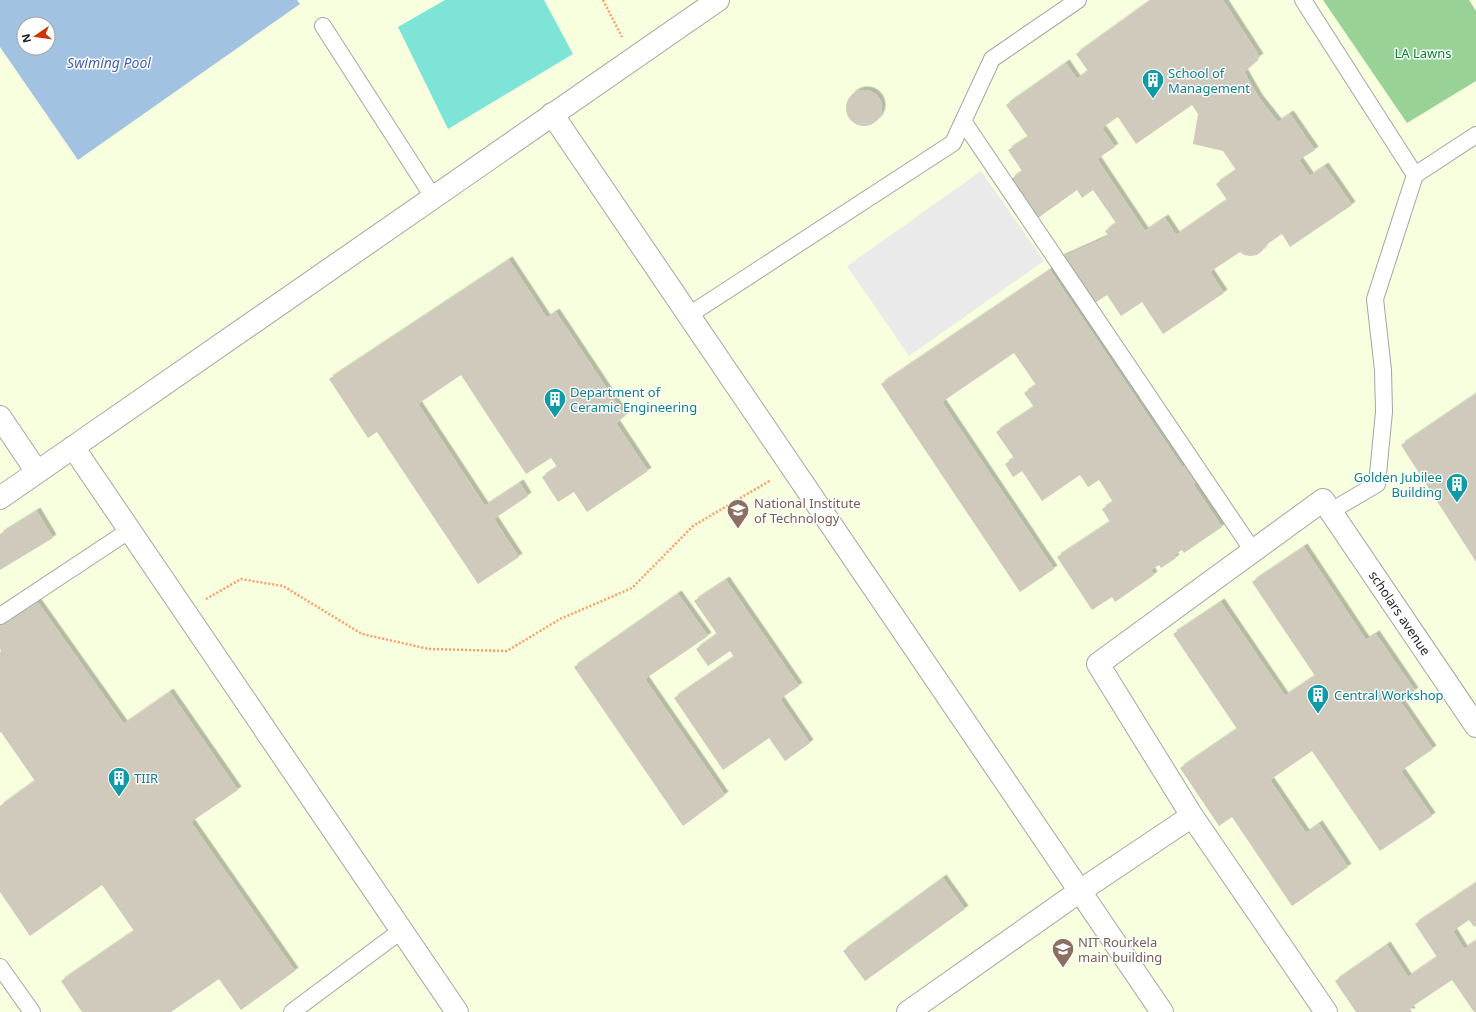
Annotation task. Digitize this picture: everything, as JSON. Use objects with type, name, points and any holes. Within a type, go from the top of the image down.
[{"type":"street","points":[[0,498],[718,0]]},
{"type":"street","points":[[552,114],[1162,1012]]},
{"type":"street","points":[[0,417],[37,472]]},
{"type":"street","points":[[73,446],[457,1012]]},
{"type":"street","points":[[1326,1012],[1192,816],[1098,664],[1253,551],[1327,505]]},
{"type":"street","name":"scholars avenue","points":[[1327,505],[1476,726]]},
{"type":"street","points":[[908,1012],[1080,891],[1192,816]]},
{"type":"lane","points":[[689,315],[953,143],[992,59],[1078,0]]},
{"type":"lane","points":[[1303,0],[1415,175]]},
{"type":"lane","points":[[323,26],[433,197]]},
{"type":"lane","points":[[963,121],[1253,551]]},
{"type":"lane","points":[[1327,505],[1376,484],[1384,412],[1383,370],[1375,299],[1415,175],[1476,135]]},
{"type":"lane","points":[[0,616],[130,530]]},
{"type":"lane","points":[[292,1012],[402,930]]},
{"type":"lane","points":[[0,967],[32,1012]]},
{"type":"path","points":[[604,0],[633,59]]},
{"type":"path","points":[[185,611],[240,579],[283,586],[362,634],[429,649],[508,651],[560,619],[632,588],[693,526],[782,474],[788,462]]},
{"type":"shaded area","name":"National Institute of Technology","points":[[0,0],[1476,0],[1476,1012],[0,1012]]},
{"type":"shaded area","points":[[445,0],[544,0],[573,54],[448,129],[398,27]]},
{"type":"shaded area","points":[[981,171],[1044,261],[909,356],[847,266]]},
{"type":"green space","name":"LA Lawns","points":[[1323,0],[1469,0],[1476,11],[1476,81],[1407,123]]},
{"type":"water","name":"Swiming Pool","points":[[0,0],[297,0],[300,4],[78,160],[0,47]]},
{"type":"building","points":[[1151,0],[1223,0],[1260,57],[1244,72],[1259,98],[1278,122],[1290,114],[1315,150],[1299,160],[1310,176],[1325,166],[1352,205],[1290,247],[1282,234],[1266,245],[1257,255],[1244,255],[1240,252],[1210,272],[1224,293],[1163,334],[1142,302],[1121,316],[1107,295],[1095,303],[1060,258],[1109,236],[1105,231],[1116,223],[1093,190],[1082,198],[1077,190],[1038,218],[1011,179],[1022,171],[1008,150],[1028,137],[1006,105],[1066,63],[1077,79],[1088,71],[1076,54]],"holes":[[[1192,105],[1198,114],[1193,144],[1223,151],[1236,170],[1216,184],[1227,200],[1176,235],[1165,218],[1145,231],[1097,159],[1115,147],[1102,128],[1118,117],[1136,144]]]},
{"type":"building","points":[[868,90],[877,95],[881,101],[881,115],[877,121],[868,126],[860,126],[851,121],[847,115],[846,104],[851,95],[857,91]]},
{"type":"building","name":"Department of Ceramic Engineering","points":[[509,260],[547,318],[556,312],[625,416],[616,423],[648,471],[587,512],[574,492],[558,502],[542,477],[557,467],[551,458],[526,474],[461,375],[418,404],[485,506],[520,483],[528,496],[494,519],[519,557],[478,584],[377,432],[368,438],[329,379]]},
{"type":"building","points":[[1050,270],[1183,468],[1186,466],[1197,482],[1193,484],[1222,527],[1184,553],[1182,550],[1174,555],[1176,558],[1161,568],[1159,565],[1151,570],[1154,575],[1115,602],[1112,597],[1092,610],[1057,557],[1110,522],[1102,509],[1113,502],[1099,480],[1088,487],[1080,475],[1042,501],[1022,471],[1013,477],[1005,464],[1014,458],[996,432],[1034,407],[1024,393],[1036,385],[1014,353],[942,402],[1054,569],[1020,592],[881,384]]},
{"type":"building","name":"Golden Jubilee Building","points":[[1476,394],[1476,562],[1401,445]]},
{"type":"building","points":[[37,511],[53,538],[0,570],[0,534]]},
{"type":"building","name":"Central Workshop","points":[[1304,547],[1366,640],[1376,634],[1415,691],[1400,701],[1433,749],[1401,771],[1432,816],[1380,851],[1312,751],[1270,780],[1306,833],[1319,824],[1348,867],[1292,906],[1232,817],[1219,826],[1180,768],[1237,729],[1173,634],[1221,602],[1285,696],[1315,676],[1252,582]]},
{"type":"building","points":[[726,580],[799,686],[780,699],[810,743],[785,761],[769,738],[723,770],[674,698],[734,657],[730,651],[708,666],[696,649],[717,634],[694,601]]},
{"type":"building","points":[[678,594],[708,636],[645,679],[725,795],[683,826],[574,667]]},
{"type":"building","name":"TIIR","points":[[34,597],[124,724],[170,692],[238,790],[191,822],[295,971],[241,1010],[219,979],[171,1012],[82,1012],[61,981],[134,931],[102,885],[30,936],[0,892],[0,806],[35,781],[1,732],[0,733],[0,620]]},
{"type":"building","points":[[943,878],[965,909],[865,981],[843,951]]},
{"type":"building","points":[[1476,883],[1476,925],[1474,927],[1469,920],[1453,931],[1464,949],[1476,941],[1476,1012],[1474,1012],[1452,980],[1410,1008],[1412,1012],[1356,1012],[1335,981],[1387,945],[1408,977],[1437,957],[1415,924]]},
{"type":"place","name":"School of Management","points":[[1153,100]]},
{"type":"place","name":"Department of Ceramic Engineering","points":[[555,418]]},
{"type":"place","name":"Golden Jubilee Building","points":[[1457,504]]},
{"type":"place","name":"National Institute of Technology","points":[[738,530]]},
{"type":"place","name":"Central Workshop","points":[[1318,714]]},
{"type":"place","name":"TIIR","points":[[119,798]]},
{"type":"place","name":"NIT Rourkela main building","points":[[1063,968]]}]
